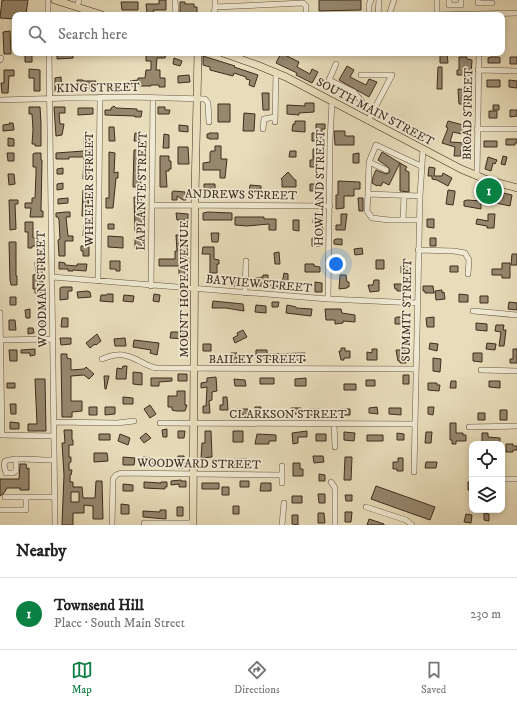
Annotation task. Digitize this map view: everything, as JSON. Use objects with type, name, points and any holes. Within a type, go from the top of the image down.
[{"type":"main road","points":[[55,0],[78,4],[95,12]]},
{"type":"main road","name":"MOUNT HOPE AVENUE","points":[[193,524],[196,98],[198,56]]},
{"type":"main road","name":"SOUTH MAIN STREET","points":[[232,56],[276,72],[332,101],[370,117],[422,149],[457,167],[477,176],[517,188]]},
{"type":"street","points":[[48,0],[48,12]]},
{"type":"street","points":[[176,0],[176,12]]},
{"type":"street","points":[[214,12],[215,0]]},
{"type":"street","points":[[369,12],[371,0]]},
{"type":"street","points":[[378,12],[379,0]]},
{"type":"street","points":[[390,12],[394,0]]},
{"type":"street","points":[[435,12],[437,0]]},
{"type":"street","points":[[449,0],[449,5],[461,5],[461,0]]},
{"type":"street","points":[[478,0],[478,3],[492,2]]},
{"type":"street","points":[[214,7],[303,3],[306,6],[306,12]]},
{"type":"street","points":[[505,13],[517,13]]},
{"type":"street","name":"WOODMAN STREET","points":[[49,56],[55,525]]},
{"type":"street","name":"BROAD STREET","points":[[477,176],[478,56]]},
{"type":"street","points":[[336,64],[329,80],[354,92],[370,117],[392,76],[361,75]]},
{"type":"street","points":[[478,70],[517,71]]},
{"type":"street","points":[[263,129],[264,119],[275,120],[276,72]]},
{"type":"street","name":"KING STREET","points":[[0,100],[100,97],[196,98]]},
{"type":"street","name":"WHEELER STREET","points":[[98,281],[100,97]]},
{"type":"street","name":"LAPLANTE STREET","points":[[151,286],[154,98]]},
{"type":"street","points":[[196,98],[205,99],[208,101],[208,122]]},
{"type":"street","name":"HOWLAND STREET","points":[[328,299],[332,101]]},
{"type":"street","points":[[477,129],[517,129]]},
{"type":"street","points":[[419,220],[383,220],[372,218],[367,211],[369,162],[376,145],[421,166]]},
{"type":"street","name":"SUMMIT STREET","points":[[414,472],[418,250],[422,149]]},
{"type":"street","points":[[369,162],[386,170]]},
{"type":"street","points":[[368,194],[420,196]]},
{"type":"street","points":[[403,220],[404,196]]},
{"type":"street","name":"ANDREWS STREET","points":[[153,205],[330,206]]},
{"type":"street","points":[[418,250],[454,251],[465,253],[469,260],[468,274]]},
{"type":"street","points":[[246,262],[246,293]]},
{"type":"street","name":"BAYVIEW STREET","points":[[52,277],[328,299],[417,303]]},
{"type":"street","points":[[474,311],[517,315]]},
{"type":"street","points":[[0,313],[1,436],[54,436]]},
{"type":"street","points":[[0,340],[53,339]]},
{"type":"street","name":"BAILEY STREET","points":[[102,359],[119,355],[126,356],[147,366],[156,368],[416,369]]},
{"type":"street","points":[[481,370],[517,372]]},
{"type":"street","points":[[54,422],[117,423],[134,421]]},
{"type":"street","name":"CLARKSON STREET","points":[[160,423],[415,424]]},
{"type":"street","points":[[334,424],[335,447]]},
{"type":"street","points":[[470,427],[517,426]]},
{"type":"street","points":[[16,459],[54,460]]},
{"type":"street","points":[[282,466],[282,483]]},
{"type":"street","name":"WOODWARD STREET","points":[[112,525],[113,479],[116,475],[121,473],[282,475]]},
{"type":"street","points":[[505,479],[517,479]]},
{"type":"street","points":[[331,482],[335,488],[335,525]]},
{"type":"street","points":[[0,510],[26,510],[26,497]]},
{"type":"street","points":[[5,498],[55,497]]},
{"type":"street","points":[[282,525],[284,503]]},
{"type":"street","points":[[366,507],[406,520],[412,525]]},
{"type":"street","points":[[144,523],[193,524]]},
{"type":"building","points":[[2,0],[28,0],[26,12],[12,12],[12,19],[0,18]]},
{"type":"building","points":[[159,0],[166,0],[166,10],[153,10],[154,12],[147,12],[146,4],[159,4]]},
{"type":"building","points":[[319,0],[361,0],[361,10],[319,11]]},
{"type":"building","points":[[121,2],[138,2],[138,10],[122,10]]},
{"type":"building","points":[[180,2],[185,2],[185,4],[194,4],[194,7],[197,7],[197,12],[180,12]]},
{"type":"building","points":[[10,31],[11,54],[4,54],[3,32]]},
{"type":"building","points":[[25,56],[32,56],[32,62],[25,62]]},
{"type":"building","points":[[57,56],[73,56],[73,58],[57,59]]},
{"type":"building","points":[[146,56],[165,56],[165,58],[157,58],[156,70],[160,70],[160,78],[165,78],[165,87],[159,87],[159,85],[130,86],[130,81],[138,80],[138,78],[145,78],[146,70],[151,70],[151,61],[146,61]]},
{"type":"building","points":[[203,56],[258,75],[254,87],[249,85],[250,80],[246,79],[246,77],[234,73],[233,76],[210,70],[210,67],[203,65]]},
{"type":"building","points":[[280,56],[287,56],[299,62],[297,67],[310,74],[312,69],[318,72],[312,83],[296,75],[297,73],[276,63]]},
{"type":"building","points":[[440,56],[447,56],[448,63],[440,63]]},
{"type":"building","points":[[459,57],[467,57],[467,59],[472,60],[471,75],[457,75],[457,70],[459,70]]},
{"type":"building","points":[[499,57],[500,63],[488,63],[488,58]]},
{"type":"building","points":[[510,57],[517,57],[517,64],[510,64]]},
{"type":"building","points":[[174,58],[182,61],[180,66],[173,64]]},
{"type":"building","points":[[347,66],[354,70],[350,77],[366,85],[369,79],[377,82],[369,97],[339,80]]},
{"type":"building","points":[[438,67],[442,67],[442,89],[437,89]]},
{"type":"building","points":[[29,69],[40,70],[40,91],[34,91],[34,78],[29,78]]},
{"type":"building","points":[[4,70],[14,70],[14,76],[9,76],[8,93],[2,93],[1,83],[4,83]]},
{"type":"building","points":[[189,75],[190,82],[178,83],[178,76]]},
{"type":"building","points":[[61,77],[62,92],[55,92],[55,78]]},
{"type":"building","points":[[77,80],[96,81],[96,88],[77,89]]},
{"type":"building","points":[[487,80],[500,80],[500,87],[487,87]]},
{"type":"building","points":[[509,80],[517,81],[517,88],[509,87]]},
{"type":"building","points":[[108,83],[116,83],[116,89],[108,89]]},
{"type":"building","points":[[458,89],[471,90],[471,104],[459,104]]},
{"type":"building","points":[[262,93],[269,93],[269,110],[263,110]]},
{"type":"building","points":[[305,103],[314,103],[314,112],[299,113],[299,115],[287,114],[287,105],[305,106]]},
{"type":"building","points":[[218,104],[230,104],[230,122],[218,122]]},
{"type":"building","points":[[493,105],[499,105],[499,110],[493,110]]},
{"type":"building","points":[[114,106],[116,108],[137,109],[137,111],[142,111],[141,117],[105,115],[105,110],[111,110]]},
{"type":"building","points":[[29,107],[40,107],[41,146],[35,146],[35,144],[32,144],[32,114],[29,114]]},
{"type":"building","points":[[54,107],[65,107],[65,113],[59,113],[60,124],[64,124],[62,135],[56,136]]},
{"type":"building","points":[[158,107],[165,107],[165,110],[170,110],[169,114],[158,114]]},
{"type":"building","points":[[78,108],[93,108],[93,114],[78,115]]},
{"type":"building","points":[[510,110],[517,110],[517,116],[510,117]]},
{"type":"building","points":[[489,111],[497,111],[497,118],[489,118]]},
{"type":"building","points":[[244,113],[255,114],[254,131],[243,131]]},
{"type":"building","points":[[295,121],[305,121],[305,132],[292,131]]},
{"type":"building","points":[[448,121],[463,125],[462,134],[453,132],[450,142],[466,143],[466,135],[470,135],[470,149],[461,150],[461,156],[454,156],[455,147],[442,143],[448,128],[446,127]]},
{"type":"building","points":[[9,123],[13,123],[14,130],[3,131],[3,125],[10,124]]},
{"type":"building","points":[[316,124],[325,124],[325,129],[322,129],[322,141],[312,141],[312,133],[316,133]]},
{"type":"building","points":[[179,125],[188,126],[188,132],[179,131]]},
{"type":"building","points":[[109,127],[114,127],[115,141],[109,141]]},
{"type":"building","points":[[334,131],[345,131],[345,136],[354,136],[354,145],[335,145]]},
{"type":"building","points":[[135,133],[141,133],[141,141],[134,141]]},
{"type":"building","points":[[218,133],[218,139],[207,138],[207,134]]},
{"type":"building","points":[[164,134],[169,135],[169,148],[163,148]]},
{"type":"building","points":[[84,136],[89,136],[90,139],[89,179],[83,179],[84,157],[56,159],[56,153],[84,151]]},
{"type":"building","points":[[8,138],[14,139],[14,146],[8,146]]},
{"type":"building","points":[[506,139],[517,139],[517,143],[515,143],[515,145],[506,145]]},
{"type":"building","points":[[484,141],[497,141],[497,147],[484,147]]},
{"type":"building","points":[[215,146],[221,146],[221,159],[227,159],[225,178],[220,178],[220,170],[203,170],[203,163],[210,162],[210,153],[211,151],[215,151]]},
{"type":"building","points":[[178,147],[188,147],[189,164],[178,164]]},
{"type":"building","points":[[313,149],[322,149],[323,152],[323,156],[318,157],[318,167],[310,167],[310,160],[313,160]]},
{"type":"building","points":[[134,150],[142,150],[140,170],[141,187],[133,187]]},
{"type":"building","points":[[290,151],[296,151],[296,157],[289,157]]},
{"type":"building","points":[[109,152],[115,153],[114,173],[118,172],[113,208],[106,208],[106,198],[109,198]]},
{"type":"building","points":[[382,152],[400,163],[389,185],[383,182],[381,186],[377,186],[372,183],[376,170],[386,174],[389,173],[390,170],[378,160]]},
{"type":"building","points":[[7,153],[14,153],[14,161],[8,161]]},
{"type":"building","points":[[41,153],[42,160],[41,211],[43,211],[43,217],[30,217],[31,208],[25,208],[25,203],[32,203],[32,198],[35,198],[36,167],[33,167],[33,154]]},
{"type":"building","points":[[359,153],[359,163],[353,163],[353,154]]},
{"type":"building","points":[[160,156],[169,156],[169,161],[171,161],[171,169],[166,171],[167,187],[160,187]]},
{"type":"building","points":[[503,156],[507,157],[505,165],[501,164]]},
{"type":"building","points":[[488,157],[497,160],[495,164],[493,163],[491,171],[485,169]]},
{"type":"building","points":[[400,163],[407,167],[405,170],[409,172],[409,192],[400,191]]},
{"type":"building","points":[[429,167],[435,168],[434,176],[442,176],[443,173],[452,178],[448,186],[432,179],[432,176],[428,176]]},
{"type":"building","points":[[63,168],[63,174],[57,174],[57,169]]},
{"type":"building","points":[[288,172],[296,180],[296,187],[282,187],[281,179]]},
{"type":"building","points":[[8,174],[14,174],[15,184],[9,185]]},
{"type":"building","points":[[338,181],[360,182],[360,189],[354,189],[354,196],[344,196],[344,208],[336,209],[336,195],[338,195]]},
{"type":"building","points":[[63,183],[63,189],[57,190],[57,184]]},
{"type":"building","points":[[204,184],[215,184],[215,190],[204,190]]},
{"type":"building","points":[[310,184],[323,184],[322,200],[315,200],[315,191],[310,191]]},
{"type":"building","points":[[250,185],[261,186],[261,191],[265,191],[265,197],[260,196],[260,194],[249,193]]},
{"type":"building","points":[[483,187],[487,188],[485,196],[481,195]]},
{"type":"building","points":[[83,190],[90,190],[88,207],[90,207],[89,216],[82,216]]},
{"type":"building","points":[[448,190],[455,191],[453,205],[446,204]]},
{"type":"building","points":[[231,191],[241,191],[241,197],[231,197]]},
{"type":"building","points":[[172,192],[185,192],[186,200],[183,200],[177,196],[177,200],[172,200]]},
{"type":"building","points":[[503,193],[512,195],[510,206],[491,202],[492,195],[503,198]]},
{"type":"building","points":[[134,197],[141,197],[142,231],[135,231]]},
{"type":"building","points":[[68,198],[68,203],[58,204],[58,199]]},
{"type":"building","points":[[358,198],[363,198],[363,211],[359,211]]},
{"type":"building","points":[[9,200],[18,200],[18,204],[15,204],[16,229],[10,230]]},
{"type":"building","points":[[464,201],[481,201],[481,209],[464,206]]},
{"type":"building","points":[[70,212],[70,217],[66,217],[68,236],[73,236],[73,241],[65,241],[65,256],[59,256],[59,220],[58,217],[56,217],[56,213]]},
{"type":"building","points":[[176,213],[188,214],[188,220],[177,220]]},
{"type":"building","points":[[203,213],[232,213],[232,220],[203,220]]},
{"type":"building","points":[[314,213],[323,214],[323,246],[312,246],[312,238],[315,238],[316,223],[313,223]]},
{"type":"building","points":[[341,214],[347,214],[345,230],[336,230],[336,225],[341,225]]},
{"type":"building","points":[[488,214],[495,214],[494,228],[487,228],[487,226],[476,224],[477,219],[488,221]]},
{"type":"building","points":[[235,217],[264,217],[264,219],[276,219],[276,230],[269,230],[269,224],[247,226],[235,225]]},
{"type":"building","points":[[427,219],[434,219],[434,228],[427,227]]},
{"type":"building","points":[[293,220],[299,220],[299,231],[293,230]]},
{"type":"building","points":[[25,222],[33,222],[33,238],[39,238],[39,246],[32,246],[32,248],[28,248],[28,232],[25,232]]},
{"type":"building","points":[[84,224],[88,224],[89,236],[83,236]]},
{"type":"building","points":[[108,224],[114,224],[114,229],[108,229]]},
{"type":"building","points":[[211,233],[219,233],[218,242],[212,242]]},
{"type":"building","points":[[176,235],[186,235],[186,251],[188,251],[189,263],[185,264],[185,276],[179,276],[179,266],[159,266],[159,259],[175,259],[175,251],[177,251]]},
{"type":"building","points":[[108,236],[123,237],[123,248],[108,247]]},
{"type":"building","points":[[135,238],[142,238],[141,249],[135,249]]},
{"type":"building","points":[[430,238],[436,238],[436,246],[430,246]]},
{"type":"building","points":[[342,239],[342,245],[334,244],[334,240]]},
{"type":"building","points":[[9,242],[16,242],[17,285],[11,285],[10,280]]},
{"type":"building","points":[[81,246],[89,246],[89,256],[83,256]]},
{"type":"building","points":[[203,247],[214,247],[214,259],[219,260],[219,264],[217,264],[217,273],[210,273],[210,254],[202,254]]},
{"type":"building","points":[[362,248],[363,254],[355,255],[354,249]]},
{"type":"building","points":[[279,252],[280,264],[275,264],[274,253]]},
{"type":"building","points":[[512,254],[517,254],[517,265],[511,265]]},
{"type":"building","points":[[376,260],[384,260],[384,269],[376,269]]},
{"type":"building","points":[[110,261],[120,261],[120,271],[110,269]]},
{"type":"building","points":[[35,262],[42,262],[42,293],[35,293],[35,289],[33,289],[33,275],[36,274]]},
{"type":"building","points":[[59,262],[65,263],[65,265],[77,266],[77,264],[87,264],[86,271],[68,271],[68,269],[59,269]]},
{"type":"building","points":[[502,263],[510,263],[510,278],[502,278],[502,275],[492,275],[492,269],[502,269]]},
{"type":"building","points":[[305,264],[314,264],[314,266],[320,267],[320,272],[305,272]]},
{"type":"building","points":[[401,266],[407,266],[407,273],[401,273]]},
{"type":"building","points":[[450,266],[458,266],[458,272],[450,272]]},
{"type":"building","points":[[284,273],[288,274],[288,288],[252,286],[252,280],[263,277],[263,275],[268,275],[268,282],[282,283]]},
{"type":"building","points":[[340,275],[346,275],[347,282],[349,282],[349,287],[339,289]]},
{"type":"building","points":[[233,277],[240,277],[240,286],[234,286]]},
{"type":"building","points":[[374,280],[379,280],[379,291],[370,292],[368,285],[373,285]]},
{"type":"building","points":[[315,282],[322,283],[322,292],[315,292]]},
{"type":"building","points":[[394,284],[402,284],[402,286],[406,285],[406,291],[397,291]]},
{"type":"building","points":[[423,286],[433,286],[434,293],[425,293],[425,291],[423,291]]},
{"type":"building","points":[[72,287],[72,291],[68,291],[68,299],[60,300],[60,288]]},
{"type":"building","points":[[442,290],[442,293],[444,292],[445,299],[436,300],[435,291]]},
{"type":"building","points":[[77,292],[90,292],[91,297],[78,298]]},
{"type":"building","points":[[113,294],[113,302],[100,301],[101,295]]},
{"type":"building","points":[[154,294],[160,295],[159,302],[153,301]]},
{"type":"building","points":[[459,294],[468,295],[468,302],[459,302]]},
{"type":"building","points":[[124,295],[134,296],[133,302],[123,301]]},
{"type":"building","points":[[480,296],[488,296],[488,303],[480,303]]},
{"type":"building","points":[[10,297],[16,297],[16,305],[10,305]]},
{"type":"building","points":[[179,298],[186,298],[186,304],[179,304]]},
{"type":"building","points":[[213,301],[243,304],[244,311],[226,308],[212,308]]},
{"type":"building","points":[[272,302],[279,302],[278,307],[272,307]]},
{"type":"building","points":[[509,302],[517,303],[517,310],[508,309]]},
{"type":"building","points":[[256,305],[266,306],[266,313],[255,312]]},
{"type":"building","points":[[287,305],[296,308],[312,309],[311,316],[286,313]]},
{"type":"building","points":[[30,309],[30,318],[26,318],[25,310]]},
{"type":"building","points":[[325,309],[341,309],[342,313],[355,315],[355,322],[343,321],[343,323],[335,324],[335,320],[326,320]]},
{"type":"building","points":[[38,310],[45,310],[46,323],[41,324]]},
{"type":"building","points":[[404,317],[404,324],[395,324],[395,318]]},
{"type":"building","points":[[434,317],[434,327],[427,327],[426,318]]},
{"type":"building","points":[[62,318],[68,318],[68,327],[61,327]]},
{"type":"building","points":[[9,320],[15,320],[16,330],[9,330]]},
{"type":"building","points":[[476,323],[487,324],[487,331],[476,330]]},
{"type":"building","points":[[496,325],[504,325],[503,330],[506,330],[504,346],[499,346],[501,332],[495,331]]},
{"type":"building","points":[[28,328],[33,328],[34,333],[28,334]]},
{"type":"building","points":[[243,330],[247,337],[235,343],[233,338],[238,335],[237,333]]},
{"type":"building","points":[[171,332],[188,332],[188,338],[170,338]]},
{"type":"building","points":[[97,334],[101,341],[90,348],[86,343]]},
{"type":"building","points":[[60,338],[71,338],[71,344],[61,345]]},
{"type":"building","points":[[125,338],[126,346],[115,346],[114,339]]},
{"type":"building","points":[[134,340],[159,343],[157,355],[150,353],[151,350],[133,347]]},
{"type":"building","points":[[430,343],[438,344],[437,351],[429,349]]},
{"type":"building","points":[[487,343],[496,344],[495,350],[486,349]]},
{"type":"building","points":[[203,344],[211,344],[211,351],[203,351]]},
{"type":"building","points":[[341,348],[345,348],[345,351],[350,351],[350,358],[344,358],[344,360],[341,360],[339,351],[341,351]]},
{"type":"building","points":[[35,349],[35,355],[30,356],[30,353],[21,353],[21,350]]},
{"type":"building","points":[[372,349],[377,349],[377,360],[367,360],[367,352],[372,353]]},
{"type":"building","points":[[513,349],[517,349],[517,363],[510,363],[510,359],[513,359]]},
{"type":"building","points":[[9,350],[17,350],[17,361],[10,361]]},
{"type":"building","points":[[256,350],[267,350],[267,354],[305,353],[305,361],[264,359],[264,357],[256,357]]},
{"type":"building","points":[[396,350],[405,350],[406,363],[400,363],[400,361],[398,361]]},
{"type":"building","points":[[231,353],[237,353],[237,364],[232,364]]},
{"type":"building","points":[[473,353],[482,353],[482,362],[473,361]]},
{"type":"building","points":[[61,354],[67,354],[67,358],[71,359],[71,370],[84,369],[86,367],[94,374],[89,379],[84,375],[71,376],[71,401],[82,401],[82,411],[72,412],[72,417],[62,417]]},
{"type":"building","points":[[433,358],[441,359],[440,372],[433,371]]},
{"type":"building","points":[[123,366],[127,366],[126,379],[116,379],[117,368],[122,369]]},
{"type":"building","points":[[133,372],[142,373],[142,385],[133,384]]},
{"type":"building","points":[[178,374],[187,374],[187,381],[178,381]]},
{"type":"building","points":[[403,375],[409,375],[409,384],[403,384]]},
{"type":"building","points":[[104,376],[109,376],[106,389],[105,389]]},
{"type":"building","points":[[216,377],[217,391],[212,392],[212,400],[209,401],[210,413],[203,413],[203,406],[206,406],[207,387],[201,388],[201,383],[207,382],[207,378]]},
{"type":"building","points":[[151,378],[172,378],[172,381],[159,382],[159,386],[151,386]]},
{"type":"building","points":[[260,378],[274,378],[274,384],[260,384]]},
{"type":"building","points":[[306,378],[306,386],[295,386],[295,379]]},
{"type":"building","points":[[35,379],[45,379],[46,431],[28,431],[28,424],[37,424]]},
{"type":"building","points":[[234,379],[245,380],[246,386],[235,386]]},
{"type":"building","points":[[366,380],[375,380],[375,386],[366,386]]},
{"type":"building","points":[[451,381],[456,381],[456,388],[450,388]]},
{"type":"building","points":[[489,381],[500,381],[500,388],[489,387]]},
{"type":"building","points":[[7,383],[15,383],[15,388],[7,388]]},
{"type":"building","points":[[428,383],[437,383],[437,385],[440,385],[439,391],[428,390]]},
{"type":"building","points":[[344,384],[356,384],[356,390],[344,390]]},
{"type":"building","points":[[177,391],[185,391],[185,405],[187,405],[185,411],[176,411],[172,410],[172,407],[168,407],[168,396],[177,396]]},
{"type":"building","points":[[123,397],[133,398],[133,404],[123,404]]},
{"type":"building","points":[[223,397],[227,397],[228,410],[220,410],[220,405],[223,405]]},
{"type":"building","points":[[10,404],[16,404],[16,414],[11,414]]},
{"type":"building","points":[[150,405],[156,414],[150,418],[144,409]]},
{"type":"building","points":[[89,407],[97,407],[97,415],[89,415]]},
{"type":"building","points":[[105,407],[115,407],[115,414],[105,415]]},
{"type":"building","points":[[255,407],[261,407],[261,413],[255,413]]},
{"type":"building","points":[[377,407],[378,414],[369,413],[369,408]]},
{"type":"building","points":[[428,407],[434,407],[433,415],[428,414]]},
{"type":"building","points":[[291,408],[301,408],[301,414],[291,414]]},
{"type":"building","points":[[389,408],[401,408],[401,415],[389,414]]},
{"type":"building","points":[[237,409],[248,409],[247,415],[237,414]]},
{"type":"building","points":[[309,409],[319,409],[319,415],[309,415]]},
{"type":"building","points":[[340,409],[350,409],[350,415],[340,415]]},
{"type":"building","points":[[500,410],[507,410],[507,420],[500,420]]},
{"type":"building","points":[[478,413],[485,413],[485,420],[478,420]]},
{"type":"building","points":[[10,422],[19,423],[19,429],[10,429]]},
{"type":"building","points":[[450,423],[456,423],[456,433],[463,433],[463,435],[466,435],[466,441],[456,441],[456,444],[452,444],[452,440],[450,440]]},
{"type":"building","points":[[167,429],[167,437],[163,437],[162,430]]},
{"type":"building","points":[[64,430],[72,430],[73,445],[69,445],[69,457],[71,457],[71,462],[69,463],[69,470],[72,470],[70,482],[73,482],[73,487],[82,487],[83,498],[95,498],[96,481],[102,481],[103,519],[93,519],[93,506],[84,505],[84,513],[73,513],[73,525],[62,525],[64,475],[62,443],[65,443]],"holes":[[[71,492],[79,492],[79,502],[71,502]]]},
{"type":"building","points":[[178,431],[185,431],[184,438],[178,438]]},
{"type":"building","points":[[205,431],[211,431],[212,457],[201,458],[202,443],[205,443]]},
{"type":"building","points":[[233,431],[243,431],[243,442],[233,442]]},
{"type":"building","points":[[307,431],[307,437],[298,437],[298,443],[293,444],[292,433]]},
{"type":"building","points":[[344,432],[355,433],[354,441],[344,440]]},
{"type":"building","points":[[426,432],[432,432],[431,443],[425,443]]},
{"type":"building","points":[[146,433],[151,438],[144,443],[140,438]]},
{"type":"building","points":[[397,433],[404,434],[404,440],[397,440]]},
{"type":"building","points":[[482,433],[488,433],[488,437],[500,438],[500,441],[482,441]]},
{"type":"building","points":[[99,434],[110,434],[110,440],[99,440]]},
{"type":"building","points":[[120,434],[130,438],[128,445],[118,441]]},
{"type":"building","points":[[257,434],[276,435],[276,441],[269,441],[269,444],[255,444]]},
{"type":"building","points":[[316,434],[326,434],[326,441],[316,441]]},
{"type":"building","points":[[367,435],[383,435],[383,441],[367,441]]},
{"type":"building","points":[[506,444],[513,444],[513,446],[517,446],[517,450],[513,450],[513,452],[506,452]]},
{"type":"building","points":[[94,453],[107,453],[108,461],[94,462]]},
{"type":"building","points":[[178,456],[184,456],[184,468],[178,468]]},
{"type":"building","points":[[313,456],[323,456],[324,462],[314,463]]},
{"type":"building","points":[[123,457],[135,458],[134,465],[123,465]]},
{"type":"building","points":[[143,457],[154,458],[154,465],[143,465]]},
{"type":"building","points":[[345,457],[352,457],[351,480],[344,480]]},
{"type":"building","points":[[398,458],[403,458],[403,471],[393,469],[393,462],[398,462]]},
{"type":"building","points":[[234,459],[247,459],[248,466],[234,466]]},
{"type":"building","points":[[426,462],[437,462],[436,468],[425,468]]},
{"type":"building","points":[[293,463],[300,463],[300,469],[303,469],[303,476],[293,476]]},
{"type":"building","points":[[20,464],[26,464],[27,469],[29,468],[29,490],[7,488],[0,496],[0,479],[19,479]]},
{"type":"building","points":[[319,474],[325,475],[325,481],[319,481]]},
{"type":"building","points":[[171,481],[186,481],[186,487],[179,487],[179,484],[171,485]]},
{"type":"building","points":[[240,481],[249,481],[249,487],[240,487]]},
{"type":"building","points":[[144,482],[167,482],[167,487],[165,487],[165,489],[144,488]]},
{"type":"building","points":[[202,483],[219,483],[219,489],[202,489]]},
{"type":"building","points":[[261,483],[271,483],[271,491],[260,491]]},
{"type":"building","points":[[123,484],[133,485],[133,491],[123,491]]},
{"type":"building","points":[[376,486],[435,507],[430,520],[371,499]]},
{"type":"building","points":[[222,487],[229,487],[229,495],[222,495]]},
{"type":"building","points":[[318,494],[325,494],[325,503],[319,503]]},
{"type":"building","points":[[345,495],[352,495],[352,501],[346,501]]},
{"type":"building","points":[[292,496],[302,496],[302,503],[292,503]]},
{"type":"building","points":[[121,504],[129,505],[129,514],[121,514]]},
{"type":"building","points":[[233,506],[239,506],[239,514],[233,514]]},
{"type":"building","points":[[177,507],[183,507],[183,516],[177,516]]},
{"type":"building","points":[[160,510],[166,510],[166,519],[143,517],[143,511],[160,512]]},
{"type":"building","points":[[345,512],[352,512],[351,522],[345,522]]},
{"type":"building","points":[[318,513],[324,513],[325,523],[318,523]]},
{"type":"building","points":[[484,513],[489,514],[489,521],[484,520]]},
{"type":"building","points":[[466,514],[472,515],[471,523],[464,522]]},
{"type":"building","points":[[292,515],[298,515],[298,525],[292,524]]},
{"type":"building","points":[[369,519],[384,524],[384,525],[367,525]]},
{"type":"place","name":"Townsend Hill","points":[[489,191]]}]
